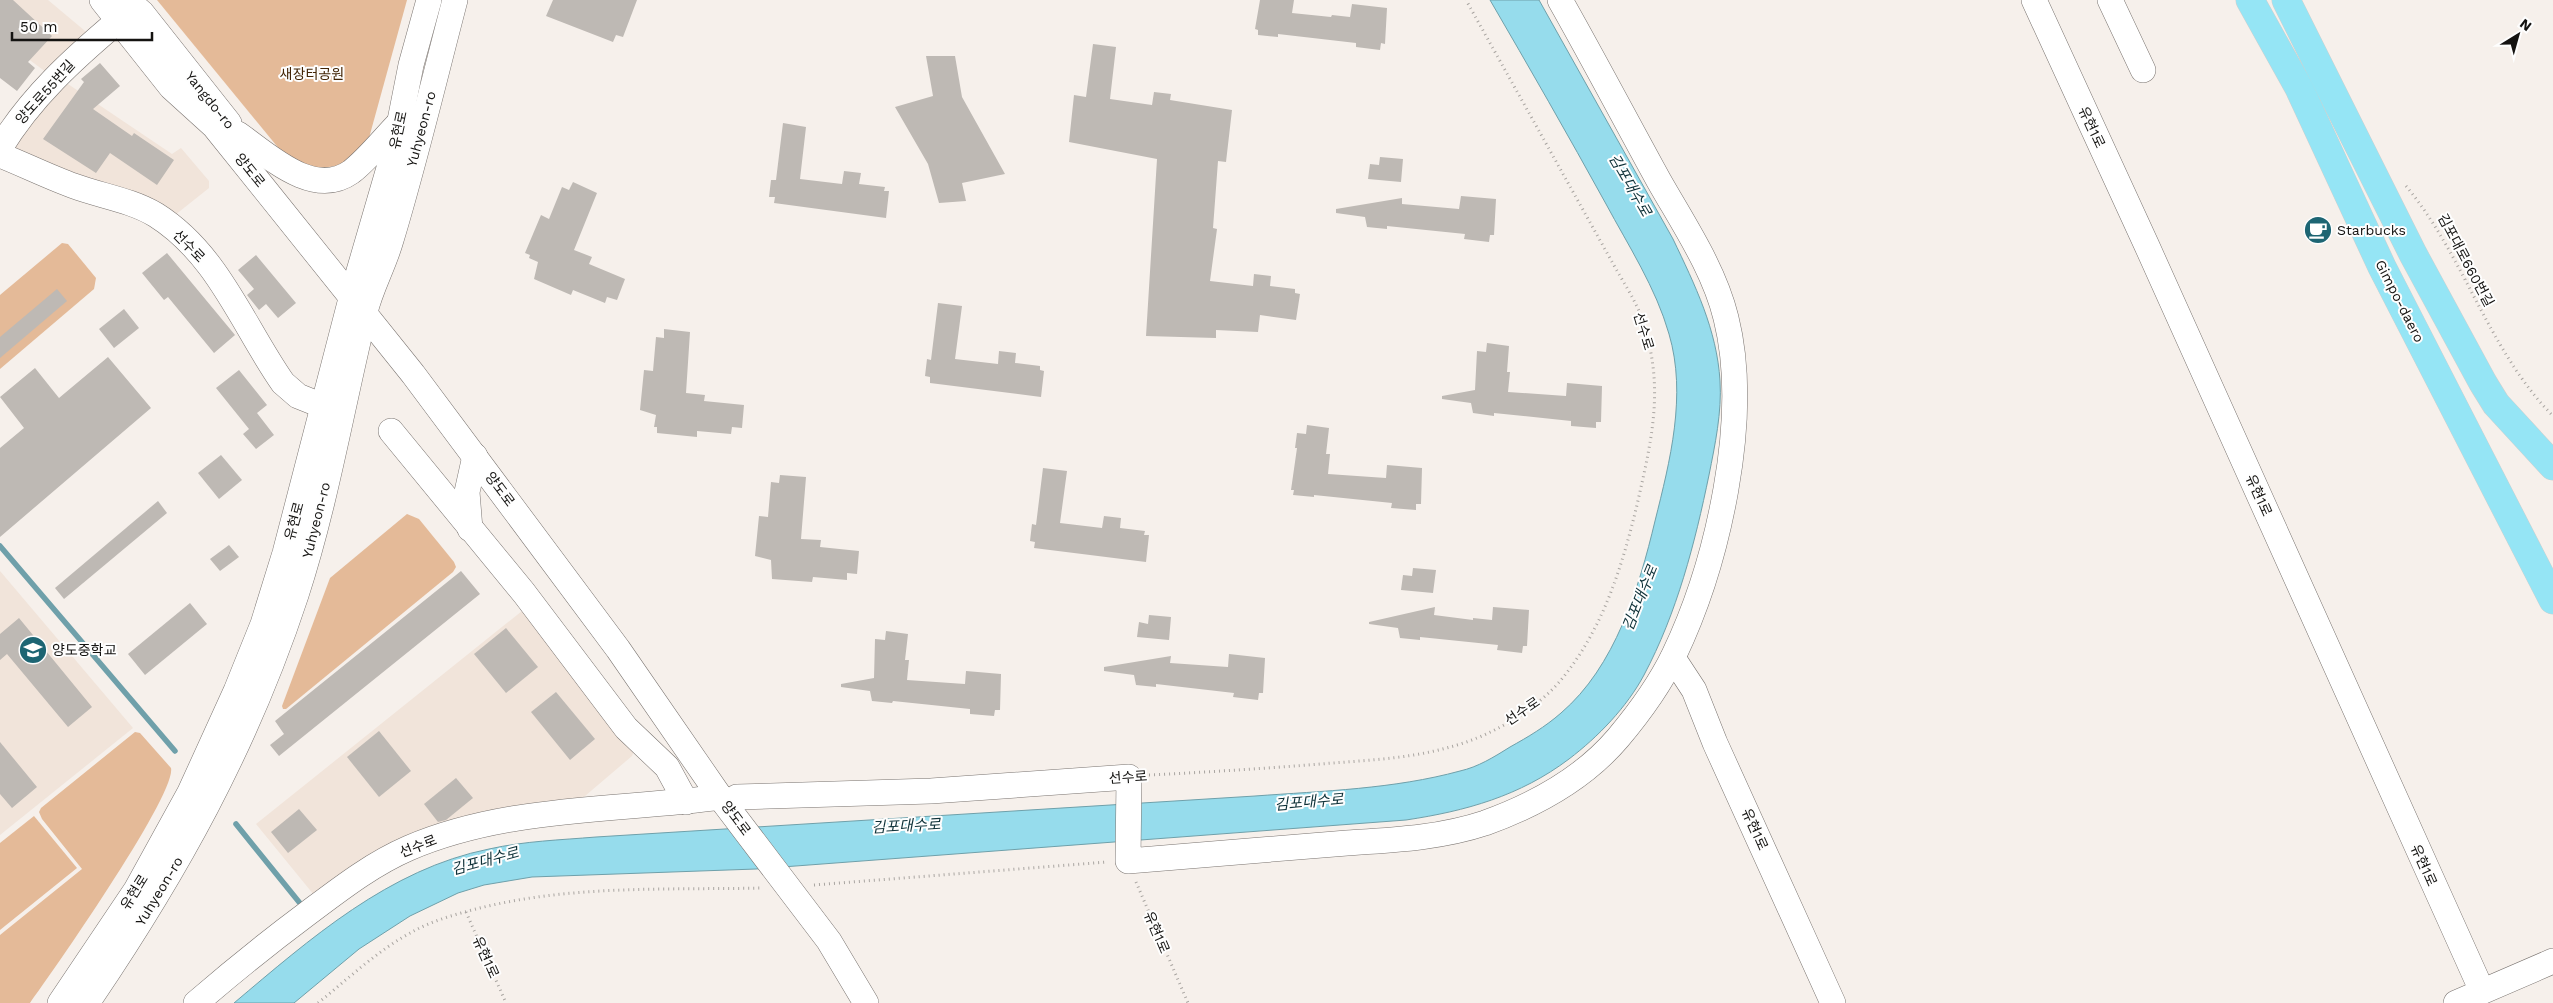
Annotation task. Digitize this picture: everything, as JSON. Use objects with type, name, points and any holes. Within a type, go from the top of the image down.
[{"type":"main road","name":"Gimpo-daero","points":[[2250,0],[2299,88],[2382,267],[2553,600]]},
{"type":"main road","points":[[2286,0],[2422,271],[2496,404],[2553,466]]},
{"type":"main road","points":[[2523,434],[2553,456]]},
{"type":"street","name":"양도로","points":[[102,0],[123,10],[171,87],[214,126],[361,294],[731,800]]},
{"type":"street","name":"유현로","points":[[60,1003],[136,890],[190,792],[233,699],[275,589],[323,406],[361,294],[412,64],[429,0]]},
{"type":"street","name":"Yuhyeon-ro","points":[[87,1003],[144,918],[214,795],[252,714],[287,619],[306,560],[342,415],[361,294],[390,243],[455,0]]},
{"type":"street","points":[[1129,777],[1128,861],[1415,838],[1480,824],[1506,815],[1557,789],[1598,758],[1617,739],[1634,717],[1673,658],[1693,611],[1706,570],[1729,468],[1736,382],[1731,344],[1726,316],[1704,261],[1560,0]]},
{"type":"street","name":"유현1로","points":[[2034,0],[2155,264],[2482,992]]},
{"type":"street","points":[[2110,0],[2143,70]]},
{"type":"street","name":"Yangdo-ro","points":[[123,10],[142,13],[361,294]]},
{"type":"street","name":"양도로55번길","points":[[0,148],[26,109],[47,85],[123,10]]},
{"type":"street","points":[[238,134],[289,170],[318,180],[330,180],[350,172],[400,122]]},
{"type":"street","name":"선수로","points":[[0,155],[74,186],[138,206],[161,220],[191,246],[219,279],[284,383],[298,396],[323,406]]},
{"type":"street","name":"양도로","points":[[361,294],[475,456],[618,649],[793,883],[838,936],[878,1003]]},
{"type":"street","points":[[390,431],[566,646],[626,728],[668,767],[686,802]]},
{"type":"street","points":[[470,529],[467,492],[475,456]]},
{"type":"street","name":"유현1로","points":[[1673,658],[1694,690],[1715,743],[1833,1003]]},
{"type":"street","name":"선수로","points":[[196,1003],[332,895],[380,862],[410,848],[502,820],[547,813],[686,802],[932,791],[1129,777]]},
{"type":"street","name":"양도로","points":[[793,883],[866,1003]]},
{"type":"street","points":[[2456,1003],[2553,961]]},
{"type":"path","name":"선수로","points":[[1129,777],[1402,757],[1452,747],[1485,734],[1542,698],[1560,681],[1578,657],[1608,602],[1624,558],[1651,442],[1655,407],[1650,344],[1638,309],[1466,0]]},
{"type":"path","name":"김포대로660번길","points":[[2402,182],[2438,228],[2488,326],[2509,362],[2553,416]]},
{"type":"path","points":[[318,1003],[412,932],[466,912],[522,898],[557,893],[793,883],[1128,861]]},
{"type":"path","name":"유현1로","points":[[1128,861],[1188,1003]]},
{"type":"path","name":"유현1로","points":[[466,912],[506,1003]]},
{"type":"shaded area","points":[[0,0],[48,0],[91,36],[50,75],[0,38]]},
{"type":"shaded area","points":[[62,80],[172,154],[181,148],[209,181],[209,188],[175,215],[15,155],[15,134]]},
{"type":"shaded area","name":"양도중학교","points":[[0,571],[133,728],[0,835]]},
{"type":"shaded area","points":[[522,611],[634,751],[632,756],[578,802],[548,806],[314,895],[256,824]]},
{"type":"green space","name":"새장터공원","points":[[157,0],[407,0],[369,138],[352,158],[337,166],[311,169],[285,156]]},
{"type":"green space","points":[[62,243],[68,244],[96,278],[94,289],[0,369],[0,295]]},
{"type":"green space","points":[[407,514],[419,519],[454,562],[456,567],[453,572],[286,709],[283,709],[282,706],[330,578]]},
{"type":"green space","points":[[135,732],[140,733],[171,768],[168,784],[155,811],[111,884],[30,1003],[0,1003],[0,935],[82,869],[42,819],[39,812],[41,808]]},
{"type":"green space","points":[[34,816],[77,868],[0,930],[0,843]]},
{"type":"water","name":"김포대수로","points":[[1490,0],[1539,0],[1673,239],[1704,308],[1710,326],[1720,381],[1716,440],[1698,526],[1684,577],[1666,627],[1644,675],[1629,699],[1601,731],[1569,759],[1531,783],[1492,800],[1450,812],[1406,820],[756,869],[532,877],[484,885],[458,893],[410,916],[359,949],[294,1003],[234,1003],[322,931],[384,890],[418,872],[452,859],[502,846],[596,837],[1255,796],[1384,786],[1435,777],[1473,767],[1492,758],[1555,718],[1580,694],[1596,673],[1610,650],[1632,599],[1649,547],[1671,452],[1677,381],[1669,334],[1649,283]]},
{"type":"building","points":[[0,0],[13,0],[52,36],[28,62],[35,68],[17,91],[0,78]]},
{"type":"building","points":[[553,0],[637,0],[623,37],[616,35],[613,42],[546,16]]},
{"type":"building","points":[[1260,0],[1294,0],[1292,13],[1331,17],[1332,15],[1350,17],[1352,4],[1387,8],[1385,44],[1381,43],[1380,50],[1356,47],[1356,43],[1278,34],[1278,37],[1258,35],[1258,30],[1255,29]]},
{"type":"building","points":[[1093,44],[1116,47],[1110,99],[1152,105],[1154,92],[1171,94],[1170,100],[1232,110],[1226,162],[1218,161],[1213,228],[1217,229],[1210,281],[1253,286],[1254,274],[1271,276],[1270,286],[1295,289],[1295,293],[1300,294],[1296,320],[1260,315],[1258,332],[1216,330],[1216,338],[1146,336],[1157,159],[1069,142],[1074,95],[1086,97]]},
{"type":"building","points":[[926,56],[955,56],[962,97],[1005,174],[962,183],[966,201],[939,203],[928,164],[895,107],[933,96]]},
{"type":"building","points":[[100,63],[120,86],[93,109],[132,136],[134,133],[174,160],[157,185],[110,153],[96,173],[43,139],[84,82],[81,79]]},
{"type":"building","points":[[783,123],[806,127],[800,179],[842,184],[844,171],[861,173],[859,184],[885,187],[884,191],[889,191],[886,218],[774,203],[775,197],[769,197],[771,180],[776,180]]},
{"type":"building","points":[[1380,157],[1403,159],[1401,182],[1368,179],[1370,164],[1379,165]]},
{"type":"building","points":[[573,182],[597,193],[574,250],[592,257],[589,264],[625,279],[617,300],[607,297],[605,303],[573,290],[571,295],[534,279],[538,262],[529,258],[530,255],[525,253],[541,215],[549,219],[562,187],[569,190]]},
{"type":"building","points":[[1461,196],[1496,199],[1494,235],[1490,235],[1489,242],[1464,239],[1465,234],[1387,226],[1387,229],[1367,227],[1365,217],[1336,213],[1336,209],[1402,198],[1402,204],[1459,209]]},
{"type":"building","points":[[167,253],[235,335],[214,353],[168,297],[164,300],[142,273]]},
{"type":"building","points":[[256,255],[296,303],[278,318],[266,304],[259,310],[247,295],[254,289],[238,270]]},
{"type":"building","points":[[57,289],[67,301],[0,358],[0,337]]},
{"type":"building","points":[[938,303],[962,306],[955,359],[998,364],[999,351],[1016,353],[1015,363],[1040,366],[1040,370],[1044,371],[1041,397],[930,383],[930,377],[925,376],[927,359],[931,360]]},
{"type":"building","points":[[124,309],[139,328],[114,348],[99,329]]},
{"type":"building","points":[[664,329],[690,332],[686,393],[705,395],[704,401],[744,405],[742,428],[732,427],[731,434],[697,431],[697,437],[657,433],[657,427],[654,427],[656,415],[640,410],[644,370],[653,371],[656,337],[664,338]]},
{"type":"building","points":[[1487,343],[1509,346],[1507,372],[1510,372],[1508,392],[1566,396],[1567,383],[1602,386],[1601,422],[1596,422],[1596,428],[1571,426],[1571,421],[1494,413],[1494,416],[1473,413],[1471,403],[1442,399],[1442,396],[1475,390],[1477,351],[1486,352]]},
{"type":"building","points":[[108,357],[151,408],[0,537],[0,448],[24,428],[0,397],[35,368],[59,398]]},
{"type":"building","points":[[239,370],[267,405],[257,413],[274,435],[256,449],[243,434],[249,429],[216,388]]},
{"type":"building","points":[[1307,425],[1329,428],[1326,454],[1330,454],[1328,474],[1386,478],[1387,465],[1422,468],[1421,504],[1416,504],[1416,510],[1391,508],[1392,503],[1314,495],[1314,497],[1293,495],[1294,490],[1291,490],[1297,448],[1295,448],[1297,433],[1306,434]]},
{"type":"building","points":[[221,455],[242,480],[219,499],[198,473]]},
{"type":"building","points":[[1043,468],[1067,471],[1060,523],[1102,528],[1104,516],[1121,518],[1120,528],[1145,531],[1144,535],[1149,535],[1146,562],[1034,548],[1035,542],[1030,541],[1032,524],[1036,525]]},
{"type":"building","points":[[780,475],[806,477],[801,539],[821,540],[820,547],[859,551],[857,574],[847,573],[847,580],[813,577],[812,582],[772,579],[771,560],[755,556],[759,516],[768,517],[771,482],[779,483]]},
{"type":"building","points":[[158,501],[167,513],[64,599],[55,588]]},
{"type":"building","points":[[229,545],[239,557],[220,571],[210,559]]},
{"type":"building","points":[[1413,568],[1436,570],[1433,593],[1401,590],[1403,575],[1412,576]]},
{"type":"building","points":[[461,571],[480,594],[279,756],[270,745],[284,734],[275,721]]},
{"type":"building","points":[[190,603],[207,624],[145,675],[128,654]]},
{"type":"building","points":[[1435,607],[1434,615],[1473,620],[1473,618],[1492,620],[1493,607],[1529,610],[1527,646],[1523,646],[1522,653],[1497,650],[1498,645],[1420,637],[1420,640],[1400,638],[1398,628],[1369,624],[1369,622]]},
{"type":"building","points":[[1149,615],[1171,617],[1169,640],[1137,637],[1139,622],[1148,624]]},
{"type":"building","points":[[19,618],[92,707],[68,727],[7,654],[0,660],[0,634]]},
{"type":"building","points":[[506,628],[538,667],[506,693],[474,654]]},
{"type":"building","points":[[886,631],[908,634],[905,660],[909,660],[907,680],[965,684],[966,671],[1001,674],[1000,710],[995,710],[994,716],[970,714],[970,709],[893,701],[892,703],[872,701],[870,691],[841,687],[841,684],[874,678],[875,639],[885,640]]},
{"type":"building","points":[[1229,654],[1265,658],[1263,693],[1259,693],[1258,700],[1233,697],[1234,693],[1156,684],[1156,687],[1136,685],[1134,675],[1104,671],[1104,667],[1171,656],[1170,663],[1228,667]]},
{"type":"building","points":[[556,692],[595,739],[570,760],[531,712]]},
{"type":"building","points":[[379,731],[411,771],[379,797],[347,757]]},
{"type":"building","points":[[0,742],[37,787],[12,808],[0,794]]},
{"type":"building","points":[[456,778],[473,798],[446,820],[438,822],[424,804]]},
{"type":"building","points":[[299,809],[317,830],[288,853],[271,832]]},
{"type":"waterway","points":[[0,546],[175,751]]},
{"type":"waterway","points":[[236,824],[299,902]]},
{"type":"place","name":"Starbucks","points":[[2318,230]]},
{"type":"place","name":"양도중학교","points":[[33,650]]}]
